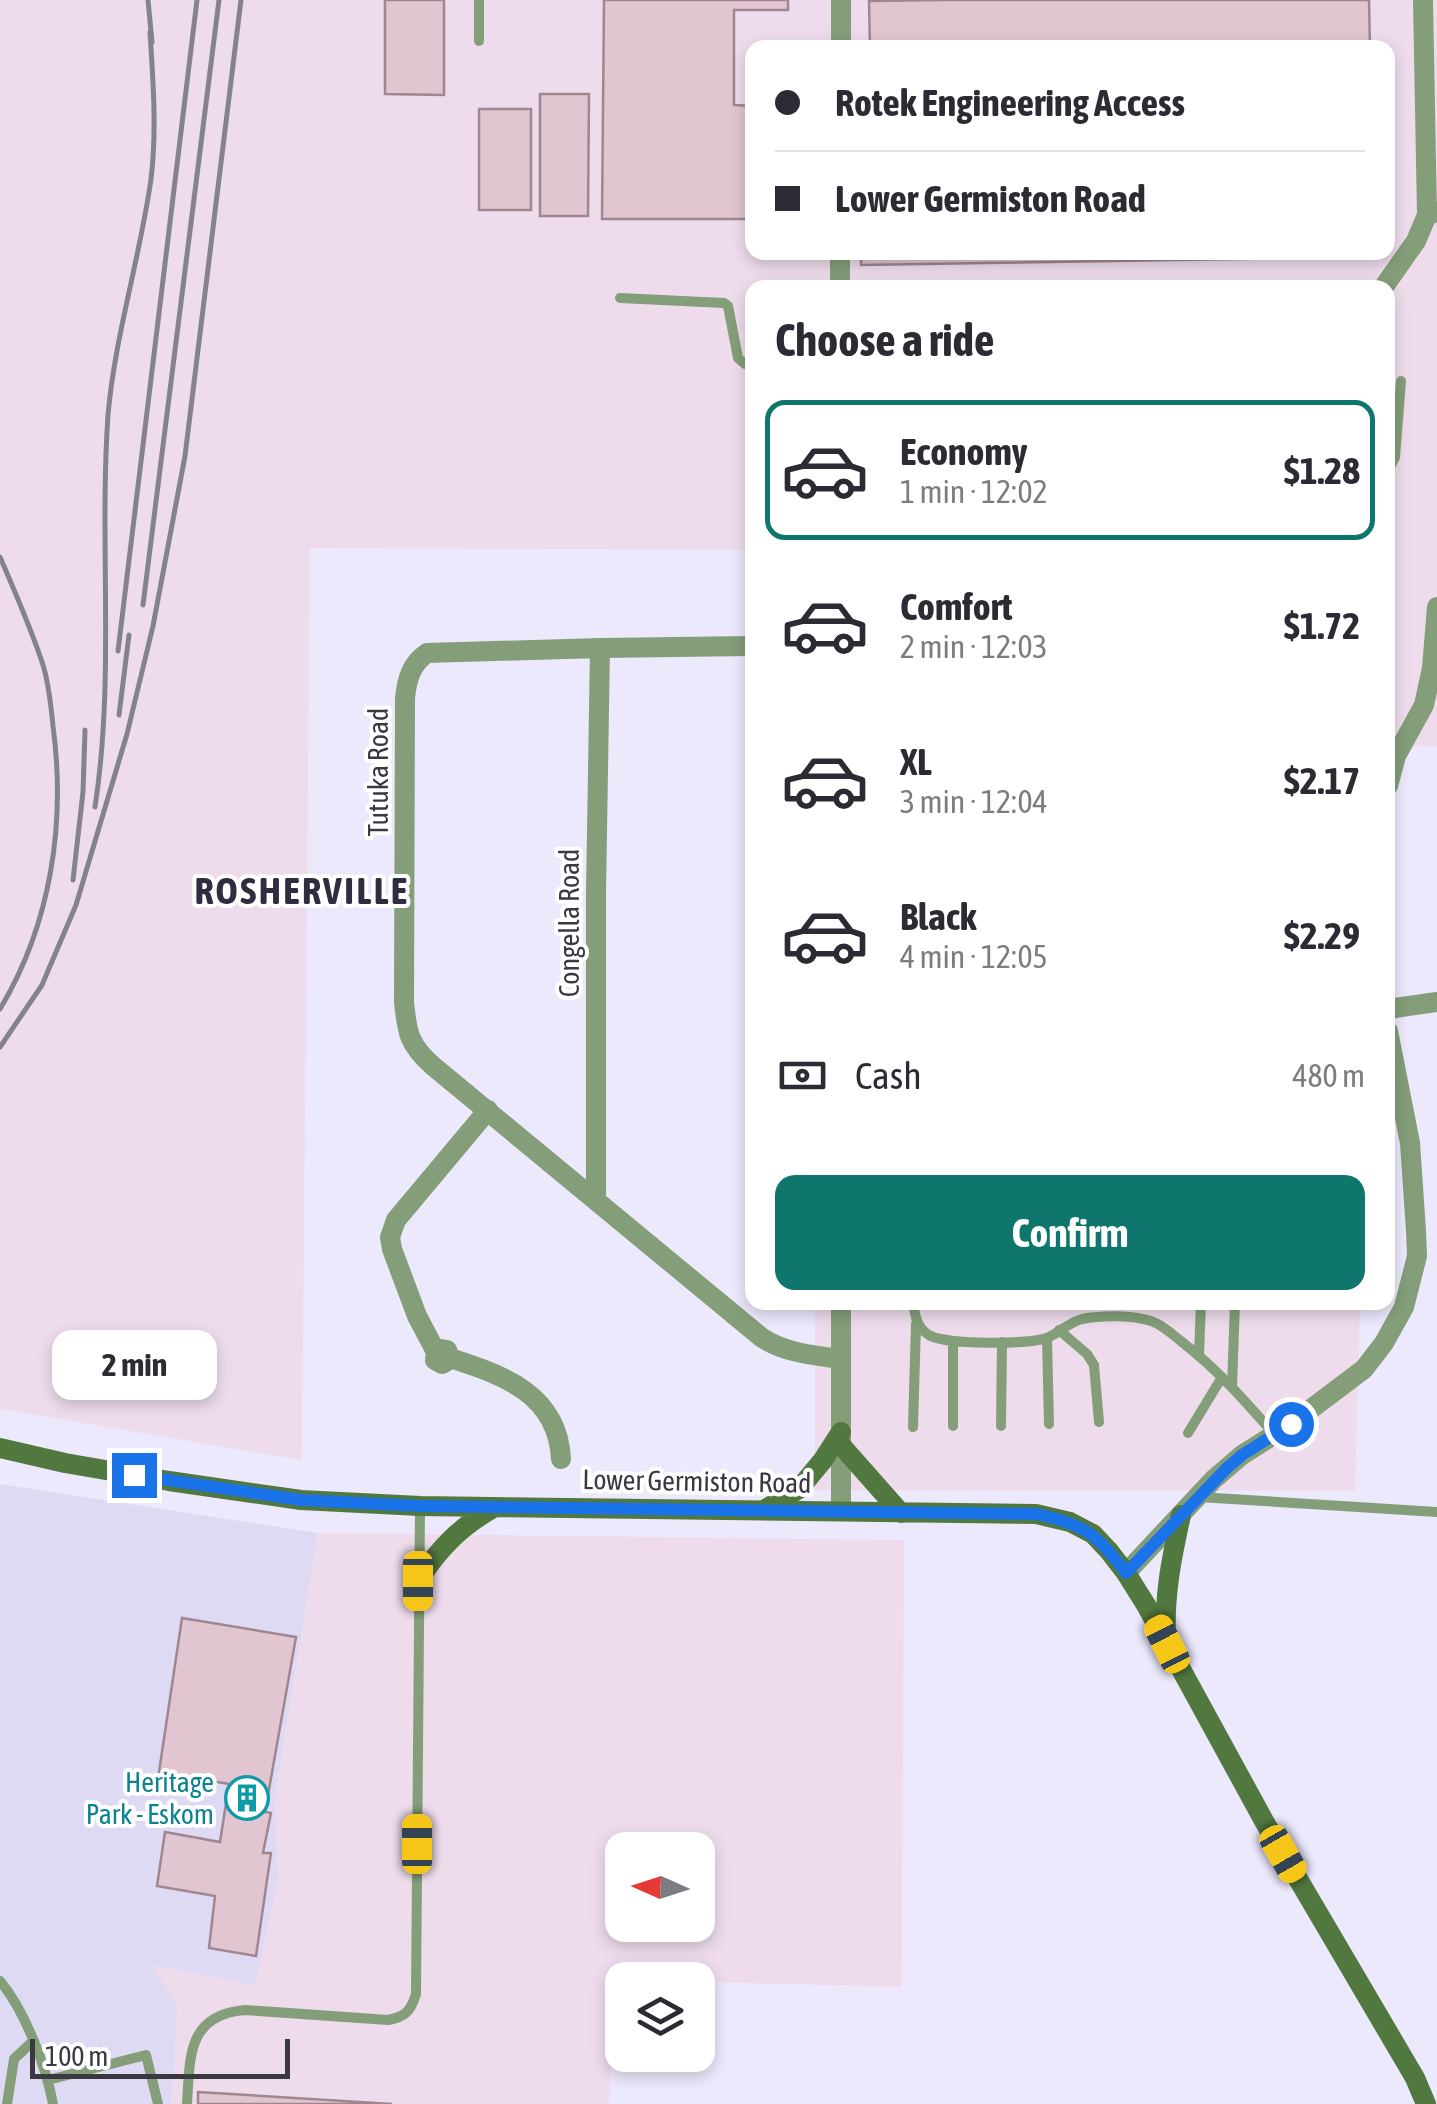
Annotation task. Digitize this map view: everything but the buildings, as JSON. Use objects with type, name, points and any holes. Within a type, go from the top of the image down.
[{"type":"street","points":[[840,40],[841,0]]},
{"type":"street","points":[[1389,280],[1432,213],[1424,0]]},
{"type":"street","points":[[1395,760],[1431,705],[1437,608]]},
{"type":"street","name":"Tutuka Road","points":[[745,646],[427,653],[418,660],[406,684],[407,1031],[420,1054],[772,1345],[840,1359]]},
{"type":"street","name":"Congella Road","points":[[596,1198],[600,648]]},
{"type":"street","points":[[1395,1008],[1437,1002]]},
{"type":"street","points":[[1126,1573],[1242,1455],[1364,1369],[1392,1329],[1408,1294],[1416,1256],[1410,1143],[1395,1067]]},
{"type":"street","points":[[488,1110],[396,1220],[391,1231],[392,1248],[417,1316],[443,1355],[522,1388],[539,1402],[560,1439],[561,1459]]},
{"type":"street","points":[[841,1310],[841,1510]]},
{"type":"street","points":[[762,1511],[799,1490],[840,1438]]},
{"type":"street","points":[[840,1438],[901,1513]]},
{"type":"street","name":"Lower Germiston Road","points":[[0,1448],[169,1481],[301,1500],[420,1506],[1036,1514],[1070,1522],[1092,1534],[1109,1551],[1146,1605],[1274,1837],[1415,2078],[1426,2104]]},
{"type":"street","points":[[418,1581],[451,1537],[496,1506]]},
{"type":"street","points":[[1167,1644],[1168,1578],[1182,1515]]},
{"type":"lane","points":[[479,0],[480,41]]},
{"type":"lane","points":[[620,298],[724,302],[738,358],[745,364]]},
{"type":"lane","points":[[1395,456],[1401,382]]},
{"type":"lane","points":[[913,1428],[914,1310]]},
{"type":"lane","points":[[1199,1355],[1201,1310]]},
{"type":"lane","points":[[1232,1387],[1235,1310]]},
{"type":"lane","points":[[916,1322],[925,1334],[939,1340],[1002,1342],[1047,1339],[1081,1320],[1147,1320],[1161,1325],[1199,1355],[1274,1434]]},
{"type":"lane","points":[[1059,1330],[1094,1365],[1099,1422]]},
{"type":"lane","points":[[1047,1339],[1049,1424]]},
{"type":"lane","points":[[952,1426],[953,1342]]},
{"type":"lane","points":[[1001,1426],[1002,1342]]},
{"type":"lane","points":[[1188,1433],[1222,1377]]},
{"type":"lane","points":[[1198,1497],[1437,1512]]},
{"type":"lane","points":[[187,2104],[193,2043],[214,2018],[245,2010],[388,2020],[402,2017],[412,2008],[416,1994],[420,1506]]},
{"type":"lane","points":[[0,1981],[22,2016],[48,2080],[53,2104]]},
{"type":"lane","points":[[7,2104],[14,2059],[32,2042]]},
{"type":"lane","points":[[48,2080],[146,2055],[158,2104]]},
{"type":"lane","points":[[0,2057],[14,2059]]},
{"type":"shaded area","name":"ROSHERVILLE","points":[[0,0],[1437,0],[1437,747],[1395,744],[1395,280],[745,280],[745,550],[310,548],[302,1460],[0,1409]]},
{"type":"shaded area","points":[[815,1310],[1360,1310],[1355,1491],[815,1490]]},
{"type":"shaded area","name":"Heritage Park - Eskom","points":[[0,1484],[318,1533],[275,1799],[278,1881],[255,1986],[154,1966],[178,2007],[171,2104],[0,2104]]},
{"type":"shaded area","points":[[318,1533],[904,1540],[902,1987],[715,1982],[715,1962],[605,1962],[605,2072],[611,2072],[609,2104],[171,2104],[178,2007],[153,1965],[255,1985],[278,1881],[275,1799]]},
{"type":"railway","points":[[148,0],[152,42]]},
{"type":"railway","points":[[118,651],[197,0]]},
{"type":"railway","points":[[143,605],[219,0]]},
{"type":"railway","points":[[0,1047],[42,985],[76,905],[127,734],[153,626],[185,456],[241,0]]},
{"type":"railway","points":[[95,807],[106,660],[108,415],[153,161],[150,32]]},
{"type":"railway","points":[[0,557],[45,672],[57,763],[55,836],[43,908],[32,943],[0,1009]]},
{"type":"railway","points":[[119,715],[129,635]]},
{"type":"railway","points":[[73,880],[85,730]]},
{"type":"place","name":"Heritage Park - Eskom","points":[[247,1798]]},
{"type":"district","name":"ROSHERVILLE","points":[[302,891]]},
{"type":"route","points":[[134,1475],[330,1503],[1036,1514],[1080,1526],[1109,1551],[1126,1573],[1227,1468],[1291,1424]]}]
